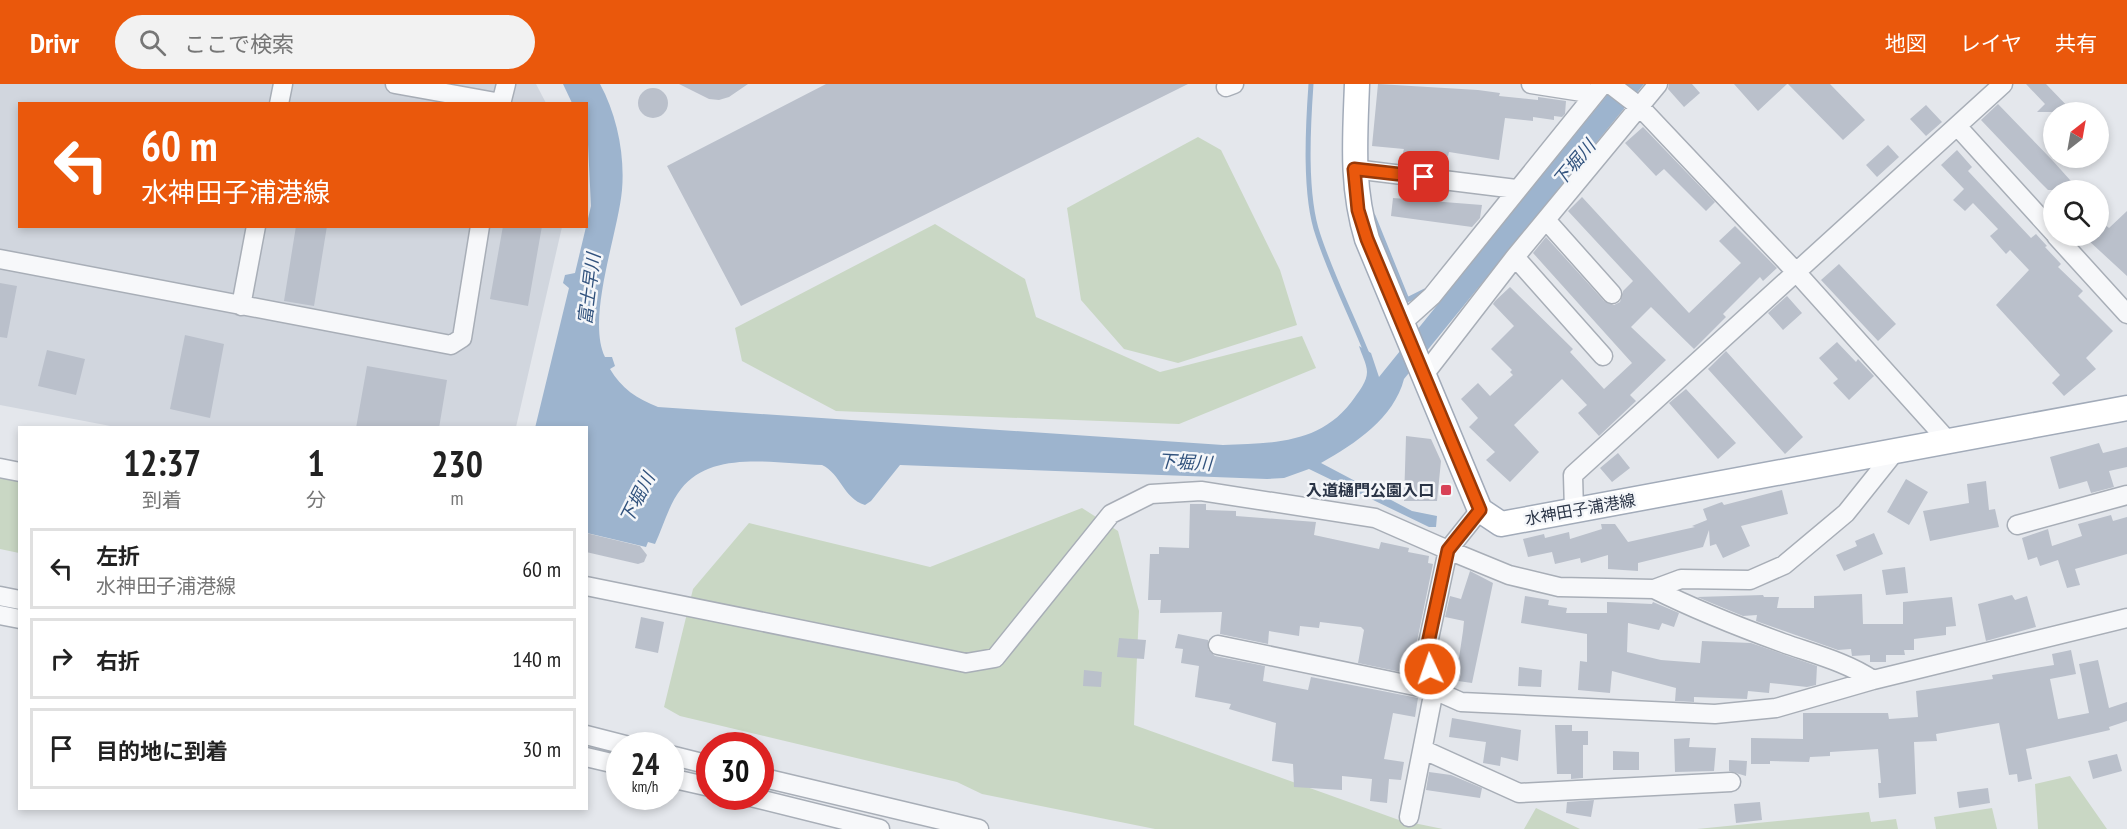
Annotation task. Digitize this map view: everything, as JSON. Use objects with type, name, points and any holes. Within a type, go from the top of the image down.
[{"type":"main road","points":[[1357,84],[1354,169],[1358,210],[1367,239],[1480,510]]},
{"type":"main road","name":"水神田子浦港線","points":[[1480,510],[1500,524],[1894,453],[2127,408]]},
{"type":"street","points":[[279,102],[283,84]]},
{"type":"street","points":[[395,84],[495,102]]},
{"type":"street","points":[[501,102],[506,84]]},
{"type":"street","points":[[1531,84],[1603,87],[1640,107],[1797,273],[1950,442]]},
{"type":"street","points":[[1422,372],[1658,84]]},
{"type":"street","points":[[1574,511],[1573,475],[2003,84]]},
{"type":"street","points":[[1404,329],[1516,189],[1603,87]]},
{"type":"street","points":[[1957,126],[2043,221]]},
{"type":"street","points":[[1354,169],[1516,189]]},
{"type":"street","points":[[1546,220],[1612,294]]},
{"type":"street","points":[[241,306],[256,228]]},
{"type":"street","points":[[0,259],[452,345],[462,338],[480,228]]},
{"type":"street","points":[[2066,246],[2127,314]]},
{"type":"street","points":[[1515,257],[1603,356]]},
{"type":"street","points":[[588,586],[966,663],[995,658],[1111,514],[1151,494],[1201,491],[1375,518],[1509,575],[1559,587],[1654,589],[1681,579],[1750,580],[1784,566],[1846,513],[1894,453]]},
{"type":"street","points":[[0,468],[18,472]]},
{"type":"street","points":[[2017,525],[2127,495]]},
{"type":"street","points":[[1409,818],[1434,690],[1427,648],[1448,550],[1480,510]]},
{"type":"street","points":[[1654,589],[1751,630],[1855,668],[1873,680]]},
{"type":"street","points":[[0,596],[18,600]]},
{"type":"street","points":[[0,615],[18,620]]},
{"type":"street","points":[[1218,645],[1434,690],[1461,702],[1714,714],[1776,708],[1873,680],[2127,618]]},
{"type":"street","points":[[588,736],[606,740]]},
{"type":"street","points":[[1424,750],[1519,793],[1731,782]]},
{"type":"street","points":[[588,757],[606,762]]},
{"type":"street","points":[[774,780],[979,829]]},
{"type":"street","points":[[774,803],[880,829]]},
{"type":"shaded area","points":[[0,84],[536,84],[545,102],[18,102],[18,228],[562,228],[516,426],[110,426],[0,405]]},
{"type":"green space","points":[[1198,137],[1221,150],[1280,270],[1297,325],[1178,363],[1124,349],[1081,300],[1067,208]]},
{"type":"green space","points":[[935,224],[1025,279],[1036,317],[1160,372],[1302,336],[1316,368],[1179,424],[836,411],[742,361],[735,328]]},
{"type":"green space","points":[[0,476],[18,480],[18,553],[0,549]]},
{"type":"green space","points":[[1082,508],[1118,531],[1139,611],[1134,725],[1399,820],[1443,829],[1155,829],[982,794],[957,782],[774,738],[774,732],[747,732],[680,716],[664,707],[693,589],[749,523],[930,567]]},
{"type":"green space","points":[[2070,776],[2107,829],[2038,829],[2035,784]]},
{"type":"green space","points":[[1536,808],[1580,829],[1524,829]]},
{"type":"green space","points":[[1992,808],[1997,829],[1936,829],[1934,817]]},
{"type":"green space","points":[[1869,812],[1871,822],[1896,819],[1898,829],[1697,829]]},
{"type":"water","points":[[563,84],[600,84],[615,122],[621,149],[623,177],[601,299],[600,340],[605,357],[612,357],[615,366],[610,369],[614,376],[630,392],[643,400],[658,407],[1223,445],[1296,438],[1328,424],[1342,412],[1355,397],[1367,375],[1359,346],[1371,353],[1379,377],[1616,84],[1644,84],[1404,379],[1392,406],[1382,418],[1360,438],[1321,463],[1412,511],[1437,516],[1436,527],[1429,527],[1309,469],[1284,478],[1267,479],[900,465],[871,501],[865,505],[852,497],[834,474],[822,465],[746,462],[710,468],[694,476],[677,495],[655,544],[648,542],[646,547],[588,533],[588,426],[535,426],[569,288],[563,283],[565,275],[575,273],[586,228],[588,228],[591,206],[588,102],[572,102]]},
{"type":"building","points":[[679,84],[748,84],[729,97],[719,100],[709,99]]},
{"type":"building","points":[[826,84],[1188,84],[741,306],[667,166]]},
{"type":"building","points":[[1378,84],[1478,90],[1500,93],[1499,96],[1538,100],[1538,97],[1566,101],[1565,114],[1562,117],[1554,116],[1554,120],[1533,117],[1533,121],[1505,118],[1499,160],[1449,152],[1448,156],[1431,154],[1430,160],[1402,156],[1404,149],[1372,146]]},
{"type":"building","points":[[1669,84],[1692,84],[1700,93],[1684,107],[1668,89]]},
{"type":"building","points":[[1734,84],[1787,84],[1758,111]]},
{"type":"building","points":[[1788,84],[1830,84],[1865,120],[1843,140]]},
{"type":"building","points":[[2026,84],[2046,84],[2063,102],[2043,102]]},
{"type":"building","points":[[653,88],[664,92],[668,103],[664,114],[653,118],[642,114],[638,103],[642,92]]},
{"type":"building","points":[[1998,104],[2043,151],[2043,168],[2059,168],[2070,180],[2043,180],[2043,185],[1981,120]]},
{"type":"building","points":[[1926,105],[1942,122],[1926,136],[1910,119]]},
{"type":"building","points":[[1643,127],[1715,202],[1706,211],[1664,169],[1656,176],[1625,143]]},
{"type":"building","points":[[1888,145],[1899,157],[1877,177],[1866,165]]},
{"type":"building","points":[[1957,150],[1972,167],[1968,171],[2031,238],[2036,234],[2043,242],[2043,246],[2047,246],[2045,247],[2061,264],[2058,267],[2083,291],[2078,296],[2113,331],[2086,358],[2096,369],[2064,396],[2052,383],[2060,375],[1996,305],[2029,270],[2010,250],[2006,254],[1990,236],[1998,229],[1973,203],[1965,211],[1953,200],[1964,189],[1941,165]]},
{"type":"building","points":[[1582,197],[1689,313],[1741,263],[1719,241],[1735,226],[1777,268],[1763,281],[1760,277],[1723,314],[1726,317],[1694,349],[1651,307],[1631,327],[1666,360],[1630,395],[1636,401],[1599,436],[1578,413],[1587,405],[1562,379],[1514,425],[1539,452],[1510,482],[1486,460],[1495,452],[1469,427],[1478,418],[1461,399],[1478,383],[1490,396],[1513,375],[1510,372],[1512,370],[1491,349],[1514,326],[1493,304],[1495,301],[1510,287],[1573,349],[1570,352],[1604,389],[1632,363],[1533,253],[1546,237],[1604,301],[1614,305],[1620,302],[1623,291],[1633,281],[1568,211]]},
{"type":"building","points":[[1393,198],[1482,205],[1480,218],[1472,227],[1391,216]]},
{"type":"building","points":[[2127,211],[2127,276],[2094,246],[2109,246],[2109,228]]},
{"type":"building","points":[[296,228],[327,228],[314,306],[284,301]]},
{"type":"building","points":[[503,228],[542,228],[528,306],[490,299]]},
{"type":"building","points":[[1839,264],[1896,324],[1878,341],[1821,280]]},
{"type":"building","points":[[0,283],[17,286],[7,338],[0,337]]},
{"type":"building","points":[[1787,296],[1802,313],[1783,330],[1768,313]]},
{"type":"building","points":[[185,335],[224,344],[210,418],[170,409]]},
{"type":"building","points":[[1837,342],[1856,362],[1858,359],[1874,376],[1849,400],[1833,383],[1838,379],[1819,358]]},
{"type":"building","points":[[47,350],[85,359],[76,395],[38,386]]},
{"type":"building","points":[[1726,351],[1803,437],[1785,454],[1708,369]]},
{"type":"building","points":[[367,366],[447,380],[439,426],[356,426]]},
{"type":"building","points":[[1686,389],[1736,443],[1718,459],[1669,403]]},
{"type":"building","points":[[1406,436],[1431,439],[1441,461],[1437,501],[1404,501]]},
{"type":"building","points":[[2099,443],[2103,453],[2127,447],[2127,467],[2109,471],[2114,487],[2091,493],[2087,481],[2059,489],[2050,457]]},
{"type":"building","points":[[1618,453],[1630,468],[1612,482],[1600,468]]},
{"type":"building","points":[[1906,479],[1928,492],[1909,525],[1887,512]]},
{"type":"building","points":[[1986,481],[1989,510],[1995,509],[1999,527],[1930,541],[1923,511],[1969,503],[1967,484]]},
{"type":"building","points":[[1782,490],[1788,514],[1741,526],[1750,546],[1723,558],[1716,544],[1710,546],[1709,530],[1703,547],[1638,563],[1638,571],[1608,569],[1608,555],[1581,563],[1580,558],[1555,564],[1552,552],[1528,557],[1523,539],[1544,534],[1545,538],[1569,532],[1570,539],[1602,529],[1601,524],[1615,524],[1628,542],[1695,527],[1692,526],[1707,520],[1703,509],[1722,502],[1724,505]]},
{"type":"building","points":[[1190,504],[1206,504],[1206,510],[1236,511],[1236,516],[1316,522],[1314,535],[1379,549],[1381,542],[1409,548],[1408,552],[1429,556],[1428,563],[1433,564],[1414,666],[1419,667],[1420,676],[1358,663],[1364,630],[1361,627],[1320,622],[1319,628],[1300,626],[1299,636],[1269,631],[1268,644],[1220,634],[1222,612],[1160,613],[1161,600],[1148,600],[1150,554],[1159,554],[1159,547],[1189,548]]},
{"type":"building","points":[[2111,515],[2113,521],[2127,517],[2127,554],[2075,569],[2080,585],[2067,588],[2058,560],[2040,566],[2037,557],[2028,560],[2022,538],[2048,529],[2052,546],[2082,536],[2078,524]]},
{"type":"building","points":[[588,533],[640,546],[647,555],[644,562],[638,564],[588,552]]},
{"type":"building","points":[[1874,533],[1883,554],[1844,571],[1836,555],[1857,546],[1855,541]]},
{"type":"building","points":[[1905,567],[1908,593],[1886,595],[1882,570]]},
{"type":"building","points":[[1470,571],[1493,583],[1472,683],[1444,679],[1448,656],[1459,658],[1464,621],[1445,617],[1450,596],[1461,599]]},
{"type":"building","points":[[1862,594],[1863,624],[1903,624],[1903,602],[1952,597],[1956,626],[1946,627],[1946,635],[1914,639],[1914,650],[1904,650],[1905,655],[1886,655],[1886,662],[1870,662],[1870,655],[1852,656],[1851,649],[1838,650],[1756,621],[1757,615],[1743,616],[1697,597],[1763,595],[1764,597],[1779,597],[1777,608],[1814,608],[1814,596]]},
{"type":"building","points":[[2012,595],[2015,600],[2027,596],[2036,627],[1986,641],[1978,604]]},
{"type":"building","points":[[1525,596],[1549,600],[1548,605],[1567,608],[1566,613],[1607,613],[1607,602],[1652,604],[1653,602],[1679,613],[1674,627],[1662,623],[1659,630],[1628,623],[1627,652],[1661,660],[1700,663],[1702,641],[1751,643],[1817,666],[1816,685],[1807,687],[1770,683],[1769,693],[1748,691],[1747,699],[1694,697],[1694,702],[1675,701],[1676,688],[1612,671],[1610,693],[1578,690],[1580,661],[1587,662],[1587,634],[1521,623]]},
{"type":"building","points":[[641,617],[664,622],[658,653],[635,648]]},
{"type":"building","points":[[1178,634],[1208,640],[1208,649],[1215,656],[1265,666],[1263,681],[1308,690],[1311,677],[1418,698],[1415,717],[1393,713],[1384,759],[1404,762],[1401,780],[1389,779],[1387,803],[1370,801],[1372,779],[1342,776],[1342,790],[1294,787],[1293,764],[1272,761],[1276,723],[1229,709],[1231,704],[1195,697],[1199,666],[1181,663],[1183,649],[1175,648]]},
{"type":"building","points":[[1119,638],[1146,640],[1144,659],[1117,657]]},
{"type":"building","points":[[2071,650],[2076,674],[2050,679],[2058,719],[2089,713],[2079,664],[2098,660],[2109,708],[2127,702],[2127,721],[2109,727],[2110,730],[2026,749],[2032,779],[2018,782],[2017,774],[2009,775],[1999,723],[1936,734],[1937,741],[1914,742],[1916,794],[1879,798],[1878,783],[1881,783],[1878,749],[1830,752],[1830,756],[1810,757],[1809,762],[1770,761],[1770,764],[1751,764],[1751,738],[1803,739],[1803,713],[1888,713],[1889,719],[1918,717],[1916,691],[1993,679],[1992,675],[2054,665],[2052,654]]},
{"type":"building","points":[[1519,667],[1542,670],[1541,687],[1518,686]]},
{"type":"building","points":[[1084,670],[1102,672],[1101,687],[1083,686]]},
{"type":"building","points":[[1452,718],[1521,730],[1518,761],[1501,757],[1500,766],[1483,763],[1486,742],[1449,737]]},
{"type":"building","points":[[1555,725],[1572,725],[1572,731],[1588,731],[1588,745],[1583,745],[1583,778],[1571,779],[1571,774],[1557,774]]},
{"type":"building","points":[[1690,738],[1689,747],[1716,748],[1714,771],[1675,772],[1674,739]]},
{"type":"building","points":[[1613,751],[1639,752],[1639,770],[1613,770]]},
{"type":"building","points":[[2117,754],[2122,771],[2093,779],[2088,761]]},
{"type":"building","points":[[1729,760],[1747,761],[1746,776],[1729,771]]},
{"type":"building","points":[[1429,772],[1451,775],[1482,788],[1480,798],[1426,790]]},
{"type":"building","points":[[1988,788],[1990,803],[1959,808],[1957,792]]},
{"type":"building","points":[[1594,800],[1591,817],[1566,813],[1567,802]]},
{"type":"building","points":[[1760,802],[1762,820],[1736,823],[1734,804]]},
{"type":"waterway","points":[[1311,84],[1308,160],[1314,219],[1329,265],[1367,354]]},
{"type":"waterway","points":[[1373,216],[1407,300],[1425,291]]},
{"type":"place","name":"入道樋門公園入口","points":[[1446,490]]},
{"type":"route","points":[[1424,177],[1354,169],[1358,210],[1367,239],[1480,510],[1448,550],[1427,648],[1430,669]]},
{"type":"water label","name":"下堀川","points":[[1574,163]]},
{"type":"water label","name":"富士早川","points":[[589,289]]},
{"type":"water label","name":"下堀川","points":[[1185,462]]},
{"type":"water label","name":"下堀川","points":[[637,498]]}]
